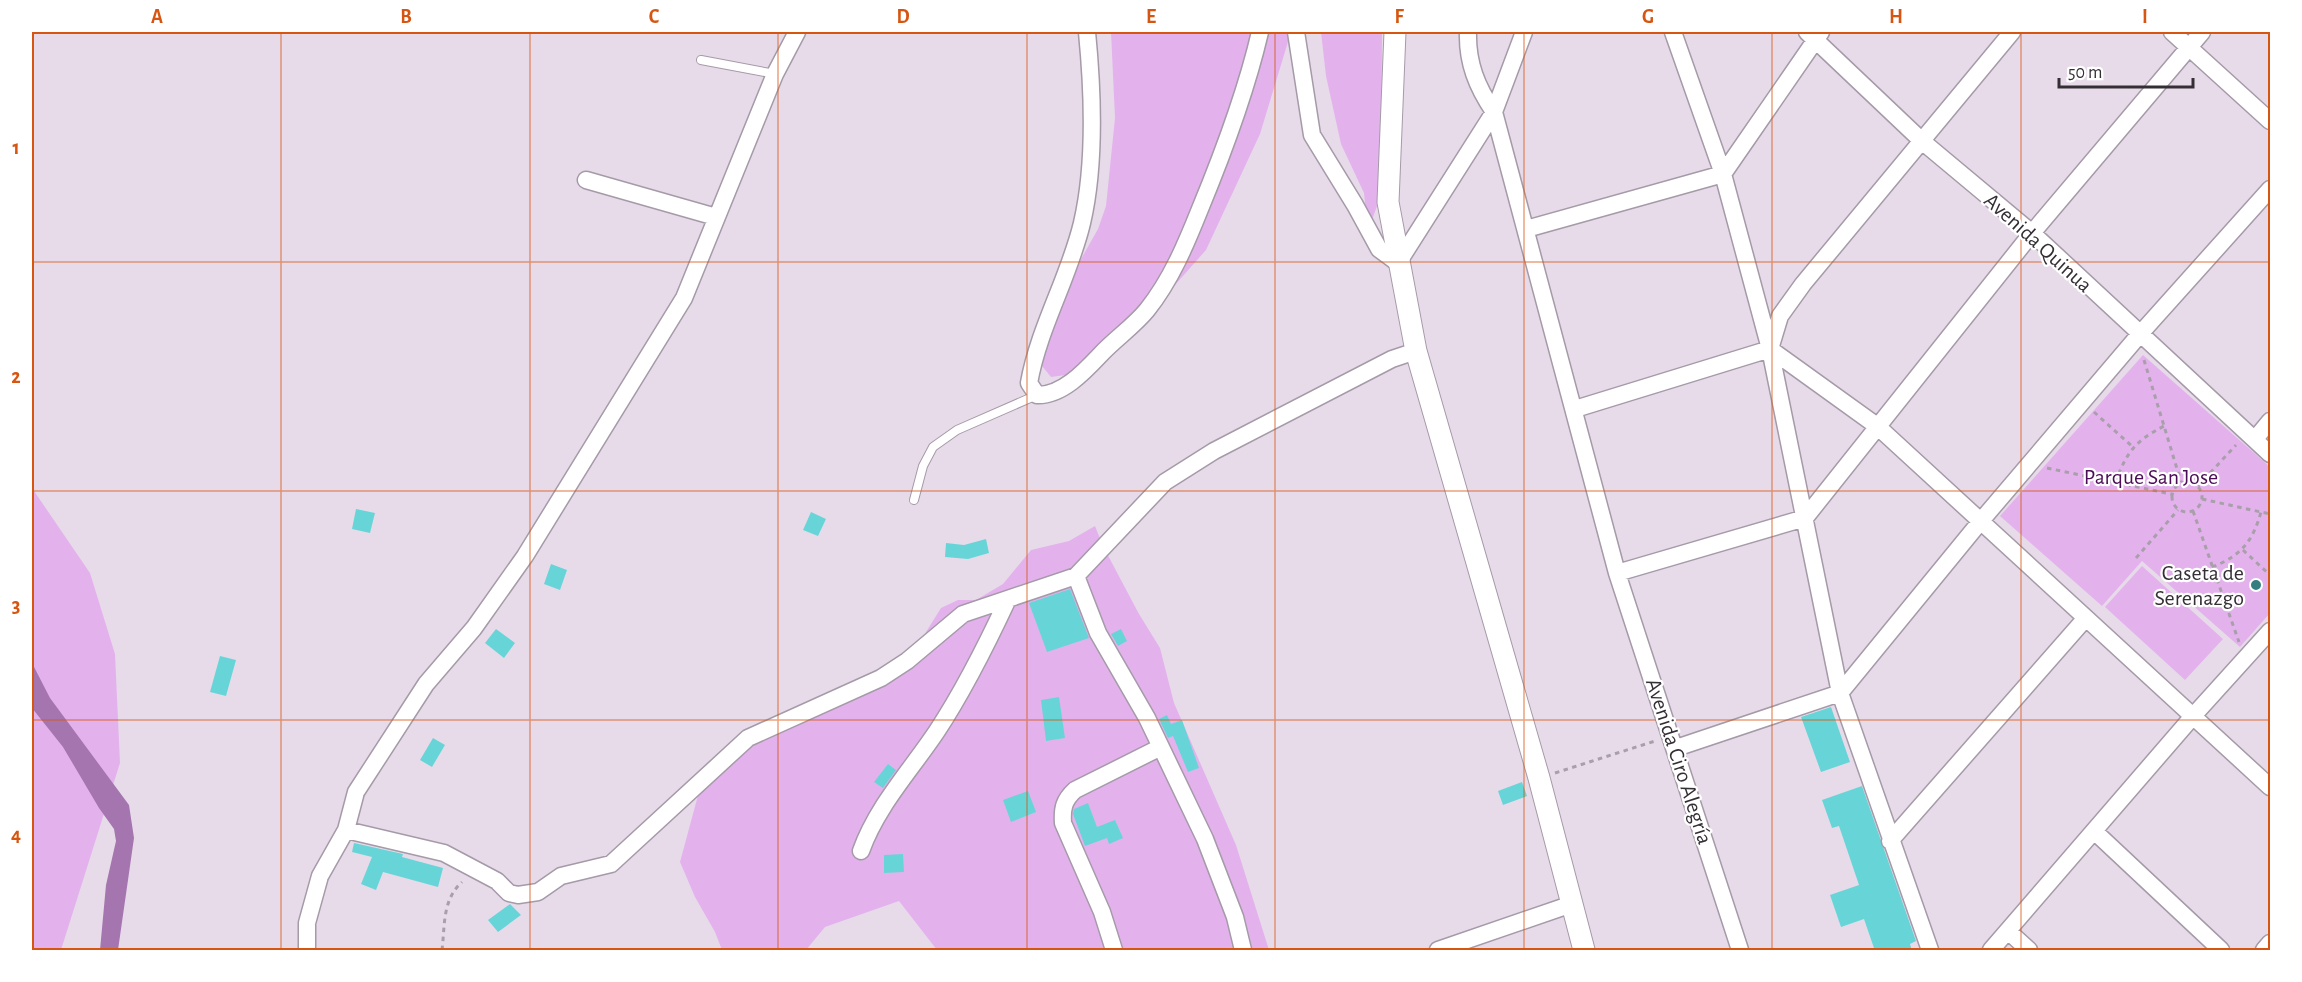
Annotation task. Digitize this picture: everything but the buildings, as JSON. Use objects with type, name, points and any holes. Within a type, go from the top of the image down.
[{"type":"street","points":[[307,951],[307,923],[320,876],[346,830],[356,792],[426,684],[474,628],[525,556],[684,298],[775,74],[797,32]]},
{"type":"street","points":[[1087,32],[1091,128],[1086,198],[1082,223],[1058,296],[1035,349],[1029,383],[1037,395],[1047,395],[1057,391],[1083,373],[1147,310],[1173,269],[1216,169],[1239,105],[1260,32]]},
{"type":"street","points":[[1296,32],[1312,135],[1355,205],[1378,249],[1398,263]]},
{"type":"street","points":[[1395,32],[1388,202],[1416,351],[1539,778],[1584,951]]},
{"type":"street","name":"Avenida Ciro Alegría","points":[[1468,32],[1467,47],[1477,87],[1494,112],[1617,573],[1676,748],[1740,951]]},
{"type":"street","points":[[1398,263],[1494,112],[1524,32]]},
{"type":"street","points":[[1673,32],[1723,174],[1770,350],[1840,693],[1929,951]]},
{"type":"street","points":[[1770,350],[1780,316],[1803,285],[2012,32]]},
{"type":"street","points":[[2172,32],[2271,121]]},
{"type":"street","points":[[1617,573],[1804,518],[2032,233],[2202,32]]},
{"type":"street","points":[[1526,229],[1723,174],[1815,34]]},
{"type":"street","name":"Avenida Quinua","points":[[1815,34],[1923,142],[2032,233],[2140,334],[2247,440],[2271,454]]},
{"type":"street","points":[[586,180],[716,217]]},
{"type":"street","points":[[1676,748],[1840,693],[1980,522],[2140,334],[2271,189]]},
{"type":"street","points":[[1575,409],[1770,350]]},
{"type":"street","points":[[1770,350],[1877,426],[2271,787]]},
{"type":"street","points":[[346,830],[444,853],[497,881],[509,893],[526,895],[538,892],[561,876],[611,864],[748,738],[880,678],[907,661],[963,615],[1076,576],[1165,482],[1214,451],[1392,359],[1416,351]]},
{"type":"street","points":[[2247,440],[2271,421]]},
{"type":"street","points":[[1076,576],[1098,633],[1161,747],[1205,839],[1235,917],[1243,951]]},
{"type":"street","points":[[861,851],[876,818],[952,706],[979,659],[1007,601]]},
{"type":"street","points":[[1890,841],[2085,619]]},
{"type":"street","points":[[1991,951],[2194,715],[2271,631]]},
{"type":"street","points":[[1114,951],[1102,912],[1063,823],[1063,810],[1066,798],[1075,790],[1161,747]]},
{"type":"street","points":[[2094,831],[2221,951]]},
{"type":"street","points":[[1438,951],[1572,904]]},
{"type":"street","points":[[2008,931],[2029,951]]},
{"type":"street","points":[[2264,951],[2271,943]]},
{"type":"lane","points":[[701,60],[775,74]]},
{"type":"lane","points":[[914,500],[923,465],[933,447],[957,430],[1002,413],[1037,395]]},
{"type":"path","points":[[2143,355],[2181,482]]},
{"type":"path","points":[[2093,411],[2133,447]]},
{"type":"path","points":[[2115,482],[2126,455],[2139,439],[2164,426]]},
{"type":"path","points":[[2198,486],[2247,440]]},
{"type":"path","points":[[2043,467],[2171,494]]},
{"type":"path","points":[[2171,494],[2181,482],[2190,481],[2198,486],[2202,499]]},
{"type":"path","points":[[2171,494],[2174,506],[2178,510],[2193,511]]},
{"type":"path","points":[[2193,511],[2202,499]]},
{"type":"path","points":[[2202,499],[2271,514]]},
{"type":"path","points":[[2136,558],[2178,510]]},
{"type":"path","points":[[2193,511],[2240,647]]},
{"type":"path","points":[[2212,567],[2231,560],[2243,550],[2255,534],[2261,512]]},
{"type":"path","points":[[2243,550],[2271,574]]},
{"type":"path","points":[[1539,778],[1660,740],[1676,748]]},
{"type":"path","points":[[442,951],[445,915],[450,897],[459,884],[477,870]]},
{"type":"green space","points":[[1111,32],[1291,32],[1260,134],[1206,250],[1143,321],[1080,373],[1051,377],[1038,361],[1077,266],[1098,229],[1106,206],[1115,118]]},
{"type":"green space","points":[[1321,32],[1382,32],[1381,195],[1368,231],[1364,193],[1341,144],[1326,76]]},
{"type":"green space","name":"Parque San Jose","points":[[2143,355],[2270,467],[2270,613],[2240,647],[2142,561],[2102,606],[2000,516]]},
{"type":"green space","points":[[32,488],[90,573],[115,654],[120,763],[61,950],[32,950]]},
{"type":"green space","points":[[1095,526],[1139,614],[1160,648],[1174,703],[1236,845],[1269,950],[937,950],[899,901],[825,927],[806,950],[722,950],[680,862],[700,788],[729,754],[905,654],[921,640],[941,608],[958,600],[976,600],[1003,584],[1031,550],[1069,541]]},
{"type":"green space","points":[[2142,566],[2223,639],[2185,680],[2105,607]]},
{"type":"shaded area","points":[[32,663],[50,698],[129,805],[134,838],[118,950],[100,950],[106,885],[116,841],[114,829],[63,747],[32,708]]},
{"type":"place","name":"Caseta de Serenazgo","points":[[2256,585]]}]
